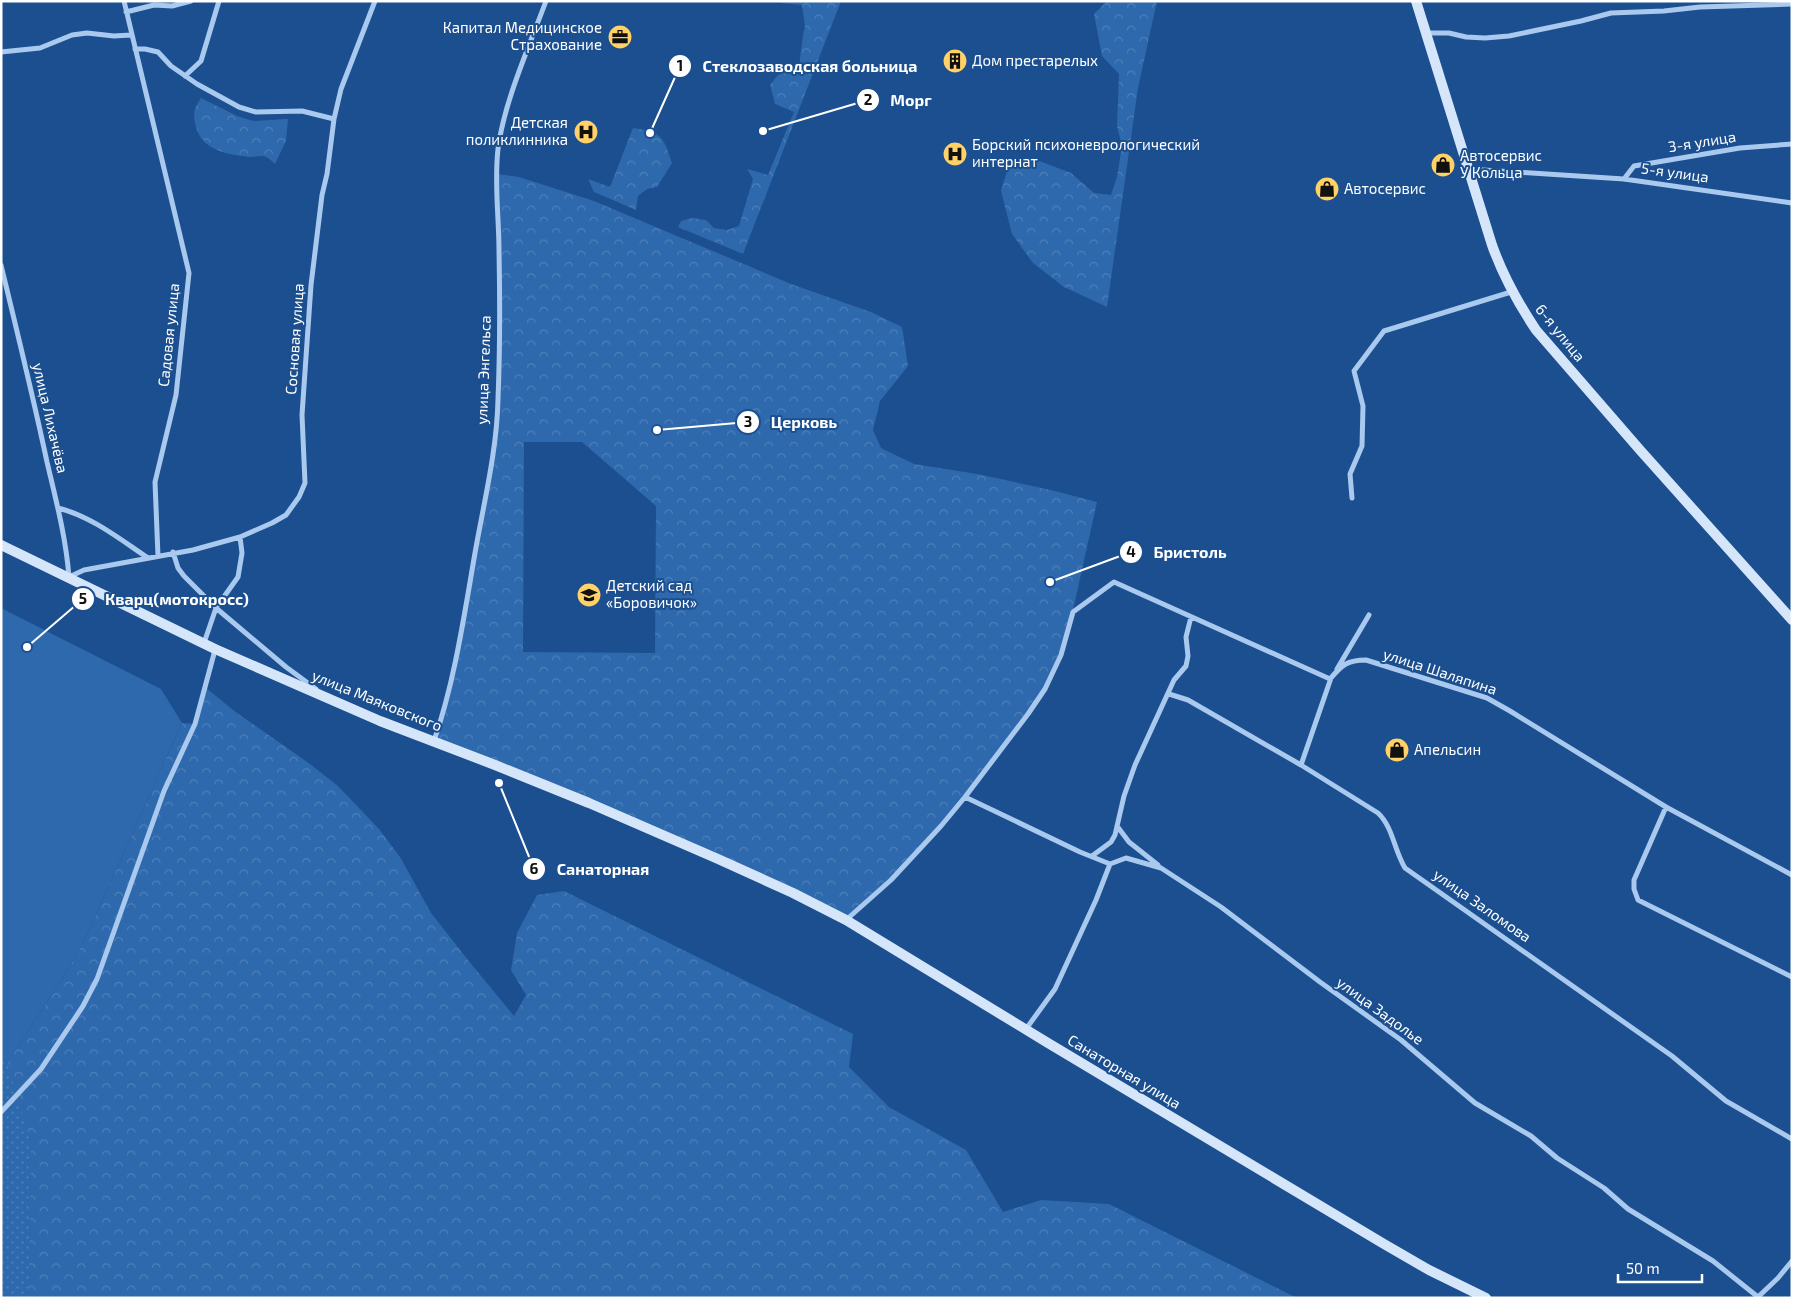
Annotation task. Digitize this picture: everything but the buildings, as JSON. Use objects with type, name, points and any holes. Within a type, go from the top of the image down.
[{"type":"main road","name":"6-я улица","points":[[1416,1],[1492,245],[1511,292],[1542,338],[1792,620]]},
{"type":"main road","name":"улица Маяковского","points":[[1,544],[203,644],[331,700],[589,803],[747,872]]},
{"type":"main road","name":"Санаторная улица","points":[[747,872],[846,920],[1384,1244],[1429,1270],[1486,1298]]},
{"type":"street","name":"Садовая улица","points":[[124,1],[189,274],[176,395],[155,482],[158,556]]},
{"type":"street","points":[[126,12],[154,5],[172,6],[191,1]]},
{"type":"street","points":[[185,76],[201,61],[218,1]]},
{"type":"street","name":"Сосновая улица","points":[[69,577],[84,570],[173,552],[193,550],[240,537],[286,515],[299,497],[305,483],[302,415],[311,285],[334,119],[341,90],[375,1]]},
{"type":"street","name":"улица Энгельса","points":[[434,741],[454,670],[495,434],[498,401],[500,250],[498,150],[510,102],[546,1]]},
{"type":"street","points":[[1427,33],[1449,33],[1485,38],[1509,36],[1618,12],[1792,4]]},
{"type":"street","points":[[1,52],[40,48],[72,35],[87,33],[114,36],[132,35]]},
{"type":"street","points":[[135,49],[158,52],[185,76],[240,107],[256,112],[302,110],[334,119]]},
{"type":"street","name":"3-я улица","points":[[1624,179],[1634,166],[1740,148],[1792,144]]},
{"type":"street","name":"5-я улица","points":[[1468,168],[1624,179],[1792,203]]},
{"type":"street","name":"улица Лихачёва","points":[[1,266],[25,361],[58,508],[69,577]]},
{"type":"street","points":[[1352,498],[1350,474],[1362,446],[1363,406],[1354,371],[1384,331],[1511,292]]},
{"type":"street","points":[[58,508],[71,511],[107,531],[148,558]]},
{"type":"street","points":[[203,644],[216,608],[238,577],[242,553],[240,537]]},
{"type":"street","points":[[173,552],[178,568],[184,576],[216,608],[286,667],[331,700]]},
{"type":"street","points":[[846,920],[891,880],[965,797],[1045,689],[1061,655],[1073,612],[1114,582],[1330,679]]},
{"type":"street","points":[[1301,765],[1330,679],[1370,615]]},
{"type":"street","points":[[1092,856],[1111,842],[1135,765],[1174,680],[1186,666],[1188,656],[1186,636],[1191,617]]},
{"type":"street","points":[[1,1112],[41,1069],[83,1006],[97,979],[164,791],[195,724],[215,649]]},
{"type":"street","name":"улица Шаляпина","points":[[1330,679],[1340,668],[1353,660],[1366,660],[1487,698],[1510,710],[1666,808],[1792,875]]},
{"type":"street","name":"улица Заломова","points":[[1169,694],[1188,700],[1301,765],[1378,813],[1384,818],[1398,856],[1406,868],[1618,1016],[1672,1056],[1726,1101],[1792,1139]]},
{"type":"street","points":[[965,797],[1080,852],[1110,864],[1092,909],[1055,989],[1026,1029]]},
{"type":"street","points":[[1666,808],[1634,880],[1634,889],[1638,900],[1792,978]]},
{"type":"street","points":[[1117,826],[1129,842],[1161,868]]},
{"type":"street","name":"улица Задолье","points":[[1110,864],[1126,858],[1161,868],[1221,907],[1401,1040],[1475,1102],[1531,1136],[1557,1158],[1604,1188],[1628,1209],[1713,1261],[1757,1297]]},
{"type":"street","points":[[1757,1297],[1778,1278],[1792,1261]]},
{"type":"green space","points":[[780,1],[841,1],[743,254],[678,227],[681,221],[692,218],[706,220],[714,228],[727,230],[739,226],[753,179],[747,169],[768,175],[794,112],[775,104],[770,85],[778,75],[799,67],[805,26],[802,5],[781,3]]},
{"type":"green space","points":[[1107,1],[1157,1],[1138,88],[1107,307],[1064,287],[1033,263],[1012,234],[1001,191],[1009,165],[1034,159],[1071,173],[1094,193],[1111,195],[1117,177],[1122,146],[1117,126],[1119,74],[1102,56],[1094,14]]},
{"type":"green space","points":[[201,98],[237,116],[253,121],[288,119],[286,141],[275,164],[264,156],[234,155],[210,147],[204,142],[199,135],[194,118],[195,109]]},
{"type":"green space","points":[[633,128],[650,131],[660,137],[672,163],[657,187],[647,189],[638,196],[636,210],[594,192],[588,179],[610,187]]},
{"type":"green space","points":[[497,174],[519,177],[594,201],[791,284],[871,312],[902,327],[908,366],[880,401],[873,430],[881,448],[914,464],[977,474],[1097,502],[1067,637],[1045,689],[965,797],[891,880],[846,920],[793,893],[434,741],[442,717],[490,470],[498,401]],"holes":[[[524,442],[582,442],[656,506],[655,653],[523,652]]]},
{"type":"green space","points":[[1,608],[161,689],[182,723],[84,941],[60,982],[7,1063],[1,1059]]},
{"type":"green space","points":[[205,687],[233,710],[338,786],[379,829],[400,857],[431,913],[514,1016],[526,995],[511,970],[517,933],[537,895],[564,891],[853,1034],[849,1067],[889,1107],[966,1150],[1003,1212],[1041,1200],[1109,1204],[1297,1298],[1,1298],[1,1059],[7,1063],[60,982],[84,941],[182,723],[195,724]]},
{"type":"green space","points":[[1,1059],[7,1063],[31,1143],[29,1298],[1,1298]]},
{"type":"place","name":"Капитал Медицинское Страхование","points":[[620,37]]},
{"type":"place","name":"Дом престарелых","points":[[955,61]]},
{"type":"place","name":"Морг","points":[[763,131]]},
{"type":"place","name":"Детская поликлинника","points":[[586,132]]},
{"type":"place","name":"Стеклозаводская больница","points":[[650,133]]},
{"type":"place","name":"Борский психоневрологический интернат","points":[[955,154]]},
{"type":"place","name":"Автосервис У Кольца","points":[[1443,165]]},
{"type":"place","name":"Автосервис","points":[[1327,189]]},
{"type":"place","name":"Церковь","points":[[657,430]]},
{"type":"place","name":"Бристоль","points":[[1050,582]]},
{"type":"place","name":"Детский сад «Боровичок»","points":[[589,595]]},
{"type":"place","name":"Кварц(мотокросс)","points":[[27,647]]},
{"type":"place","name":"Апельсин","points":[[1397,750]]},
{"type":"place","name":"Санаторная","points":[[499,783]]}]
